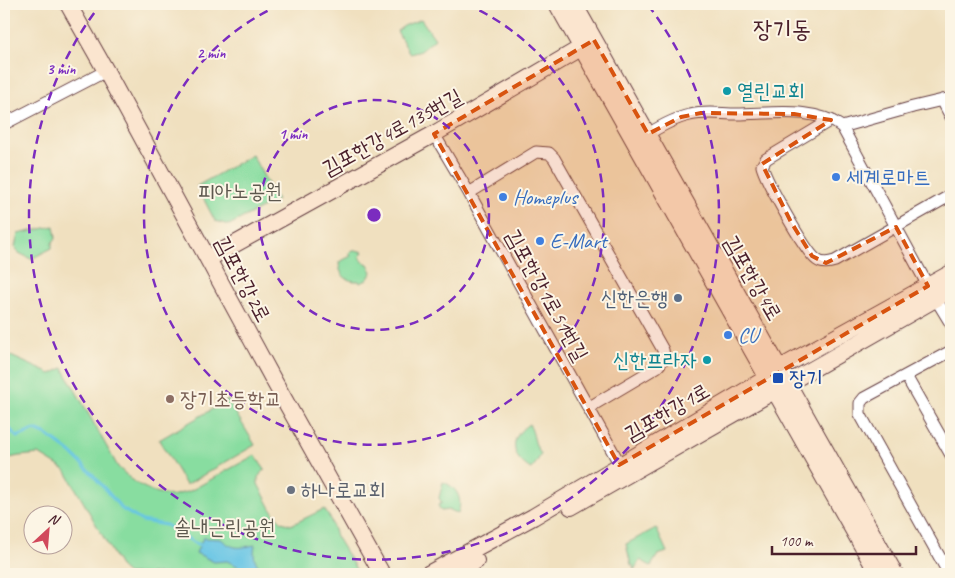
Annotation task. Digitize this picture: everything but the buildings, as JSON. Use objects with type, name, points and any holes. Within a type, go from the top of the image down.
[{"type":"street","name":"김포한강2로","points":[[68,4],[382,574]]},
{"type":"street","name":"김포한강4로","points":[[557,4],[588,44],[648,134],[895,574]]},
{"type":"street","name":"김포한강4로","points":[[574,4],[588,44],[771,385],[878,574]]},
{"type":"street","name":"김포한강4로135번길","points":[[208,259],[434,134],[588,44]]},
{"type":"street","points":[[4,124],[106,71]]},
{"type":"street","points":[[842,127],[947,99],[951,117]]},
{"type":"street","points":[[648,134],[681,117],[701,113],[794,114],[831,120],[842,127],[951,324]]},
{"type":"street","points":[[831,120],[763,162],[764,171],[790,222],[812,256],[821,263],[836,261],[951,195]]},
{"type":"street","name":"김포한강1로51번길","points":[[434,134],[469,193],[622,470]]},
{"type":"street","points":[[469,193],[536,152],[549,153],[554,158],[663,350],[664,356],[658,368],[588,408]]},
{"type":"street","name":"김포한강1로","points":[[428,574],[622,470],[771,385],[789,384],[932,292],[951,273]]},
{"type":"street","name":"김포한강1로","points":[[771,385],[780,368],[932,292],[951,290]]},
{"type":"street","points":[[950,574],[860,414],[860,403],[864,398],[951,351]]},
{"type":"street","points":[[906,376],[951,455]]},
{"type":"street","name":"김포한강1로","points":[[453,574],[622,470]]},
{"type":"highlighted area","points":[[594,40],[648,134],[681,117],[701,113],[794,114],[831,120],[762,164],[791,222],[812,256],[826,263],[896,227],[928,286],[619,465],[434,134]]},
{"type":"green space","points":[[421,19],[435,39],[421,51],[410,54],[397,31]]},
{"type":"green space","name":"피아노공원","points":[[252,155],[277,200],[229,225],[215,221],[197,186]]},
{"type":"green space","points":[[54,226],[56,238],[52,243],[52,248],[31,259],[19,253],[15,247],[18,234]]},
{"type":"green space","points":[[356,250],[363,252],[360,256],[362,261],[368,264],[372,272],[367,280],[360,283],[359,281],[344,277],[339,267],[339,262],[351,256],[349,253]]},
{"type":"green space","name":"솔내근린공원","points":[[4,353],[51,374],[63,368],[118,467],[134,482],[151,491],[171,496],[190,491],[255,455],[265,470],[258,477],[258,484],[274,514],[282,522],[291,525],[324,509],[330,518],[336,536],[359,574],[128,574],[121,568],[65,470],[39,454],[4,459]]},
{"type":"green space","points":[[228,400],[255,445],[186,485],[159,440]]},
{"type":"green space","points":[[529,424],[541,454],[531,469],[519,459],[515,447],[518,435]]},
{"type":"green space","points":[[443,482],[452,487],[458,494],[460,503],[458,513],[449,510],[441,511],[438,505],[442,503],[439,498]]},
{"type":"green space","points":[[656,528],[667,552],[658,555],[651,566],[640,560],[634,570],[626,544]]},
{"type":"water","points":[[203,538],[221,539],[237,547],[255,545],[254,554],[256,561],[267,574],[254,574],[227,561],[214,562],[196,553]]},
{"type":"waterway","points":[[10,429],[17,437],[35,430],[47,435],[71,453],[122,509],[142,521],[166,525],[203,546]]},
{"type":"place","name":"열린교회","points":[[727,91]]},
{"type":"place","name":"세계로마트","points":[[836,177]]},
{"type":"place","name":"Homeplus","points":[[503,197]]},
{"type":"place","name":"E-Mart","points":[[540,241]]},
{"type":"place","name":"신한은행","points":[[678,298]]},
{"type":"place","name":"CU","points":[[728,335]]},
{"type":"place","name":"신한프라자","points":[[707,360]]},
{"type":"place","name":"장기","points":[[778,378]]},
{"type":"place","name":"장기초등학교","points":[[170,399]]},
{"type":"place","name":"하나로교회","points":[[291,490]]},
{"type":"district","name":"장기동","points":[[782,29]]}]
